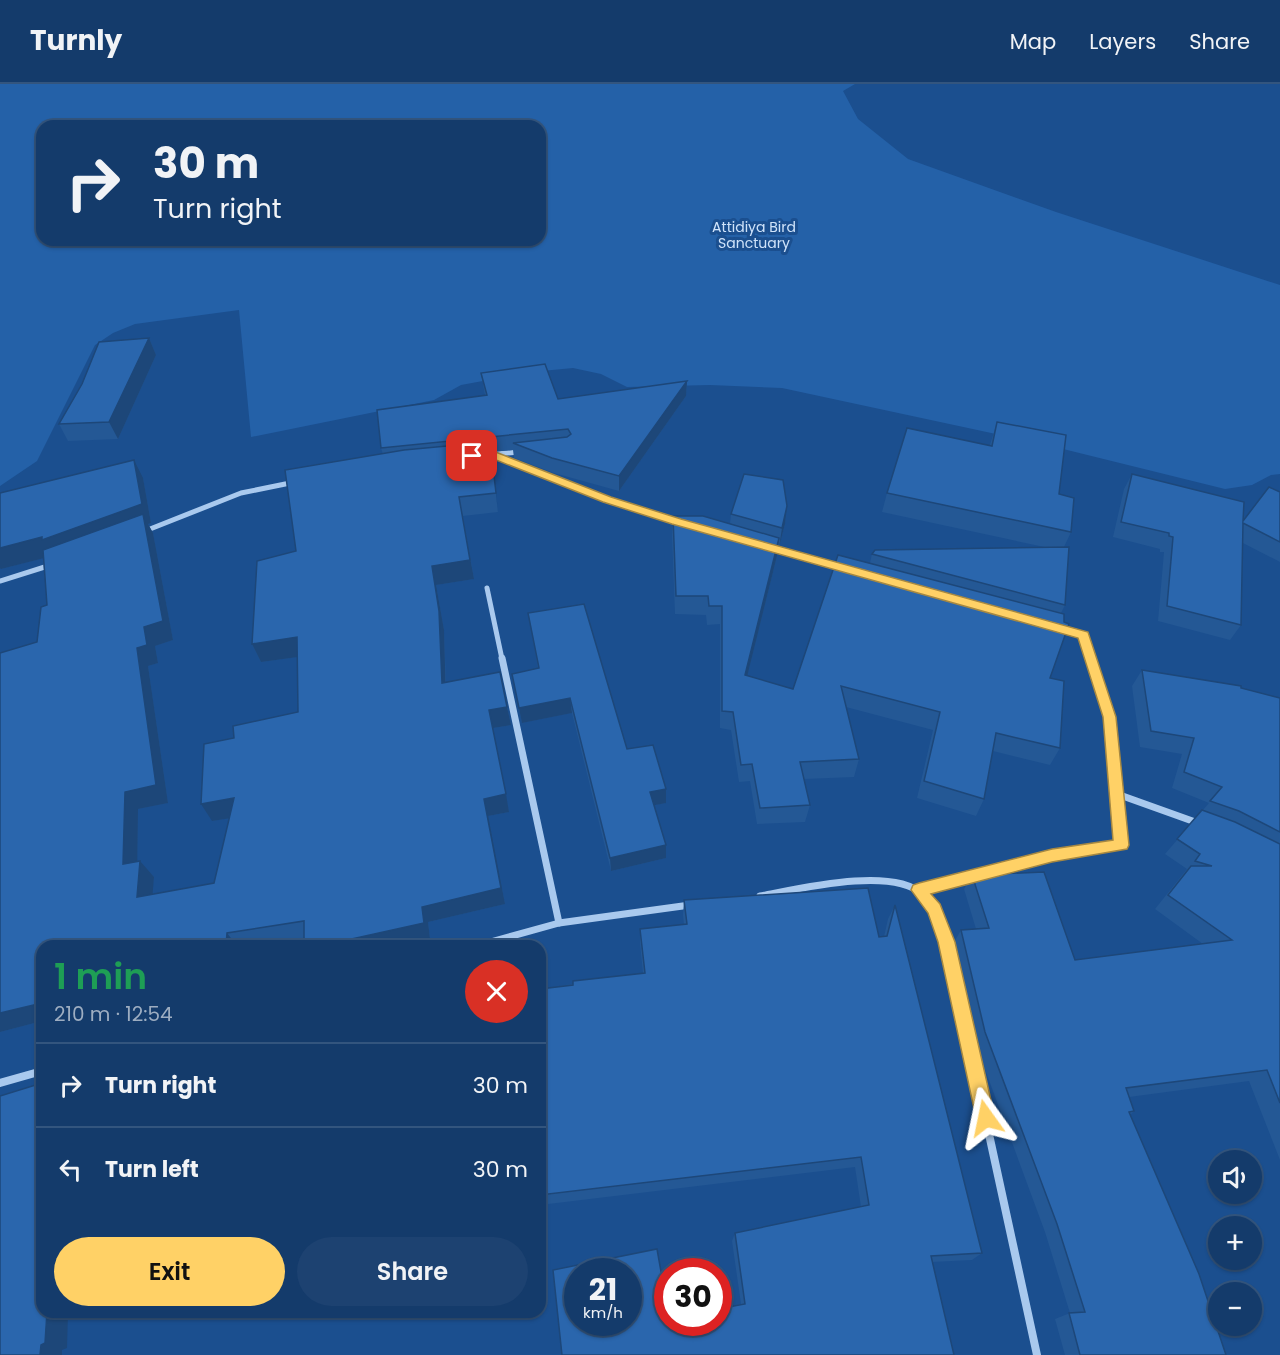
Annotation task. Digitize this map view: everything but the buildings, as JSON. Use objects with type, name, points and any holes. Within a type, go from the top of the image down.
[{"type":"street","points":[[483,456],[525,452]]},
{"type":"street","points":[[493,455],[607,499],[687,525]]},
{"type":"street","points":[[140,533],[241,493],[306,480]]},
{"type":"street","points":[[761,545],[846,569]]},
{"type":"street","points":[[0,581],[54,564]]},
{"type":"street","points":[[487,588],[559,923]]},
{"type":"street","points":[[919,890],[1052,855],[1121,845],[1109,717],[1084,635],[1049,626]]},
{"type":"street","points":[[1117,794],[1202,824]]},
{"type":"street","points":[[750,897],[856,881],[890,880],[919,890],[934,909],[946,942],[1037,1355]]},
{"type":"street","points":[[498,940],[559,923],[694,905]]},
{"type":"street","points":[[0,1083],[36,1073]]},
{"type":"green space","name":"Attidiya Bird Sanctuary","points":[[0,84],[855,84],[843,91],[858,119],[908,159],[1056,212],[1280,285],[1280,474],[1271,475],[1252,485],[1225,489],[1047,445],[782,388],[710,385],[627,387],[601,374],[573,368],[531,372],[461,385],[434,400],[251,437],[239,310],[135,324],[113,333],[95,345],[37,461],[0,486]]},
{"type":"route","points":[[472,456],[493,455],[546,477],[676,522],[946,599],[1084,635],[1109,717],[1121,845],[1052,855],[919,890],[934,909],[946,942],[986,1118]]}]
